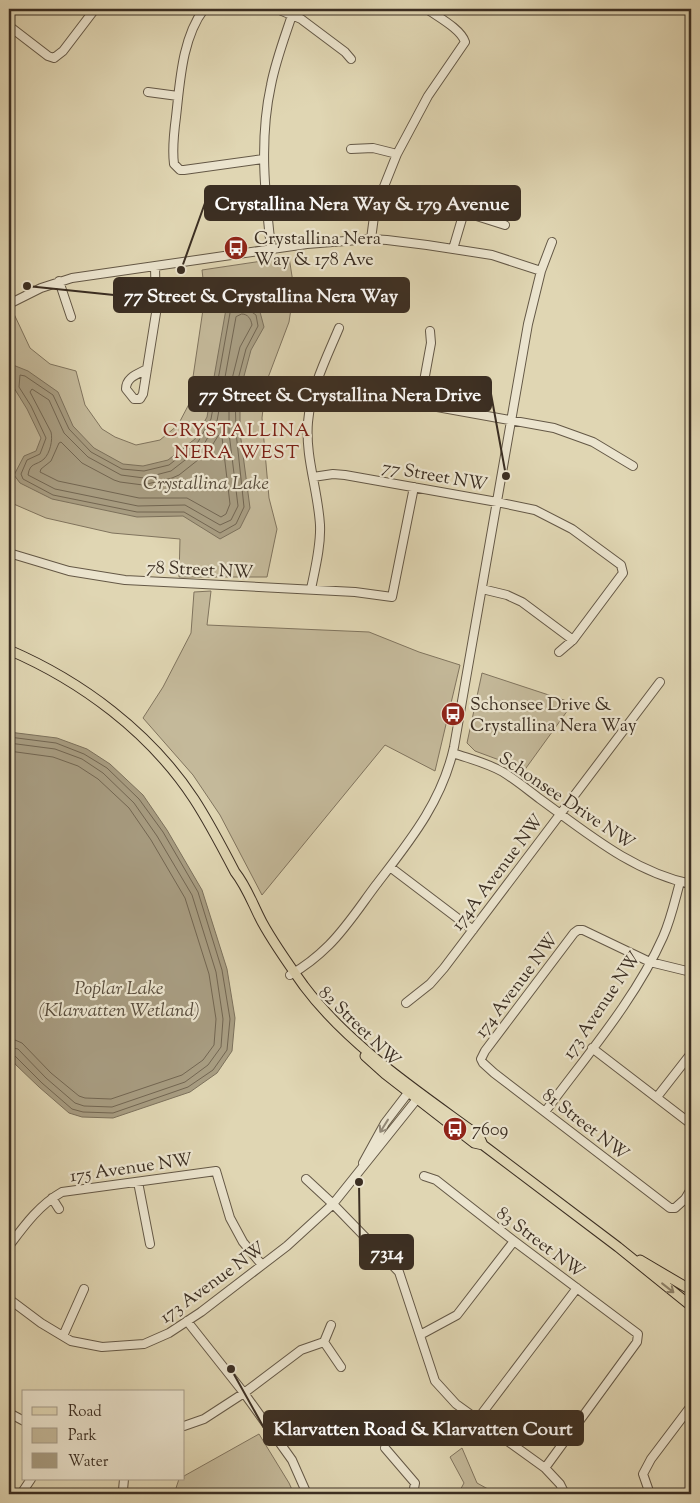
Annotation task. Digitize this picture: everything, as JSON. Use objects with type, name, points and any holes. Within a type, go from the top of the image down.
[{"type":"main road","name":"82 Street NW","points":[[9,650],[46,668],[88,693],[121,719],[163,758],[194,798],[293,974],[341,1028],[474,1142],[483,1145],[618,1246],[691,1306]]},
{"type":"main road","name":"82 Street NW","points":[[618,1246],[691,1290]]},
{"type":"street","points":[[9,26],[48,56],[54,58],[63,51],[95,9]]},
{"type":"street","points":[[204,9],[191,32],[183,63],[178,96],[173,154],[174,164],[176,167],[184,170],[263,159]]},
{"type":"street","points":[[276,9],[293,12],[351,58]]},
{"type":"street","points":[[370,239],[375,209],[397,154],[428,96],[465,42],[465,39],[458,32],[426,9]]},
{"type":"street","points":[[271,248],[264,191],[263,159],[270,88],[278,56],[293,12]]},
{"type":"street","points":[[148,92],[178,96]]},
{"type":"street","points":[[351,149],[373,148],[397,154]]},
{"type":"street","points":[[453,249],[464,212],[505,225]]},
{"type":"street","points":[[9,304],[59,281],[87,275],[330,241],[387,240],[453,249],[492,256],[541,271]]},
{"type":"street","points":[[293,974],[330,944],[390,867],[428,814],[442,785],[453,753],[528,324],[541,271],[552,242]]},
{"type":"street","points":[[147,369],[156,313],[155,266]]},
{"type":"street","points":[[59,281],[71,317]]},
{"type":"street","points":[[311,589],[320,525],[307,436],[310,408],[315,385],[339,328]]},
{"type":"street","points":[[420,403],[431,343],[430,331]]},
{"type":"street","points":[[315,385],[554,428],[593,442],[633,466]]},
{"type":"street","name":"77 Street NW","points":[[313,477],[333,474],[345,475],[497,502],[535,510],[564,524],[621,565],[623,573],[573,640]]},
{"type":"street","name":"78 Street NW","points":[[9,552],[69,571],[125,580],[311,589],[392,597],[414,487]]},
{"type":"street","points":[[482,589],[507,595],[522,602],[573,640],[560,652]]},
{"type":"street","name":"174A Avenue NW","points":[[406,1002],[420,993],[439,974],[660,682]]},
{"type":"street","name":"Schonsee Drive NW","points":[[453,753],[503,772],[619,856],[680,882],[691,884]]},
{"type":"street","points":[[390,867],[473,930]]},
{"type":"street","name":"173 Avenue NW","points":[[545,1112],[621,1010],[650,962],[664,935],[680,882]]},
{"type":"street","name":"174 Avenue NW","points":[[481,1059],[484,1051],[578,930],[583,930],[650,962]]},
{"type":"street","points":[[650,962],[691,972]]},
{"type":"street","points":[[592,1048],[691,1124]]},
{"type":"street","points":[[657,1097],[688,1056]]},
{"type":"street","name":"81 Street NW","points":[[481,1059],[494,1073],[670,1208],[675,1208],[691,1190]]},
{"type":"street","name":"173 Avenue NW","points":[[353,1180],[385,1123],[411,1089]]},
{"type":"street","name":"173 Avenue NW","points":[[9,1299],[41,1323],[71,1341],[102,1347],[144,1344],[169,1333],[201,1312],[287,1246],[333,1204],[420,1096]]},
{"type":"street","name":"175 Avenue NW","points":[[9,1246],[26,1223],[44,1204],[62,1192],[216,1170],[230,1218],[243,1242],[262,1265]]},
{"type":"street","name":"83 Street NW","points":[[424,1176],[436,1180],[638,1334],[637,1342],[545,1468]]},
{"type":"street","points":[[306,1179],[399,1272],[435,1381],[456,1404],[545,1468],[560,1484],[565,1494]]},
{"type":"street","points":[[138,1182],[150,1244]]},
{"type":"street","name":"175 Avenue NW","points":[[52,1198],[59,1209]]},
{"type":"street","points":[[420,1335],[457,1315],[514,1241]]},
{"type":"street","points":[[478,1420],[577,1288]]},
{"type":"street","points":[[63,1336],[84,1289]]},
{"type":"street","points":[[187,1321],[292,1460],[307,1494]]},
{"type":"street","points":[[185,1426],[204,1419],[244,1394],[301,1350],[324,1342],[331,1326]]},
{"type":"street","points":[[324,1342],[341,1367]]},
{"type":"street","points":[[650,1494],[643,1474],[651,1459],[691,1406]]},
{"type":"street","points":[[9,1414],[22,1420]]},
{"type":"street","points":[[385,1448],[415,1483],[412,1494]]},
{"type":"street","points":[[21,1494],[30,1480]]},
{"type":"street","points":[[123,1490],[124,1480]]},
{"type":"green space","points":[[289,257],[294,289],[289,322],[266,383],[262,418],[269,498],[277,529],[267,577],[179,577],[180,539],[112,533],[46,518],[9,502],[9,318],[14,314],[30,348],[50,364],[76,371],[85,405],[102,429],[115,437],[136,445],[160,440],[178,425],[189,404],[205,296],[202,270]]},
{"type":"green space","points":[[211,591],[207,625],[369,632],[419,652],[460,665],[435,771],[385,745],[262,895],[220,815],[193,775],[143,718],[163,687],[191,633],[194,592]]},
{"type":"green space","points":[[482,673],[573,703],[521,775],[502,761],[475,751],[467,743]]},
{"type":"green space","points":[[259,1434],[294,1494],[174,1494],[179,1480],[185,1480],[185,1475]]},
{"type":"green space","points":[[462,1448],[477,1483],[497,1494],[458,1494],[464,1483],[450,1457]]},
{"type":"water","name":"Crystallina Lake","points":[[244,300],[260,312],[264,327],[251,350],[240,391],[240,432],[250,508],[240,528],[220,539],[183,516],[137,517],[52,499],[20,483],[14,475],[24,456],[36,451],[41,438],[14,388],[13,365],[28,371],[58,392],[73,426],[94,448],[123,464],[143,466],[168,460],[195,439],[207,417],[226,309]]},
{"type":"water","name":"Poplar Lake (Klarvatten Wetland)","points":[[9,732],[57,738],[87,749],[110,764],[143,795],[167,830],[202,890],[227,969],[235,1018],[232,1051],[217,1073],[190,1092],[113,1118],[82,1117],[69,1113],[39,1087],[9,1056]]},
{"type":"place","name":"Crystallina Nera Way & 178 Ave","points":[[236,248]]},
{"type":"place","name":"Crystallina Nera Way & 179 Avenue","points":[[181,270]]},
{"type":"place","name":"77 Street & Crystallina Nera Way","points":[[27,286]]},
{"type":"place","name":"77 Street & Crystallina Nera Drive","points":[[506,476]]},
{"type":"place","name":"Schonsee Drive & Crystallina Nera Way","points":[[453,714]]},
{"type":"place","name":"7609","points":[[455,1129]]},
{"type":"place","name":"7314","points":[[359,1182]]},
{"type":"place","name":"Klarvatten Road & Klarvatten Court","points":[[231,1369]]},
{"type":"district","name":"CRYSTALLINA NERA WEST","points":[[237,440]]}]
